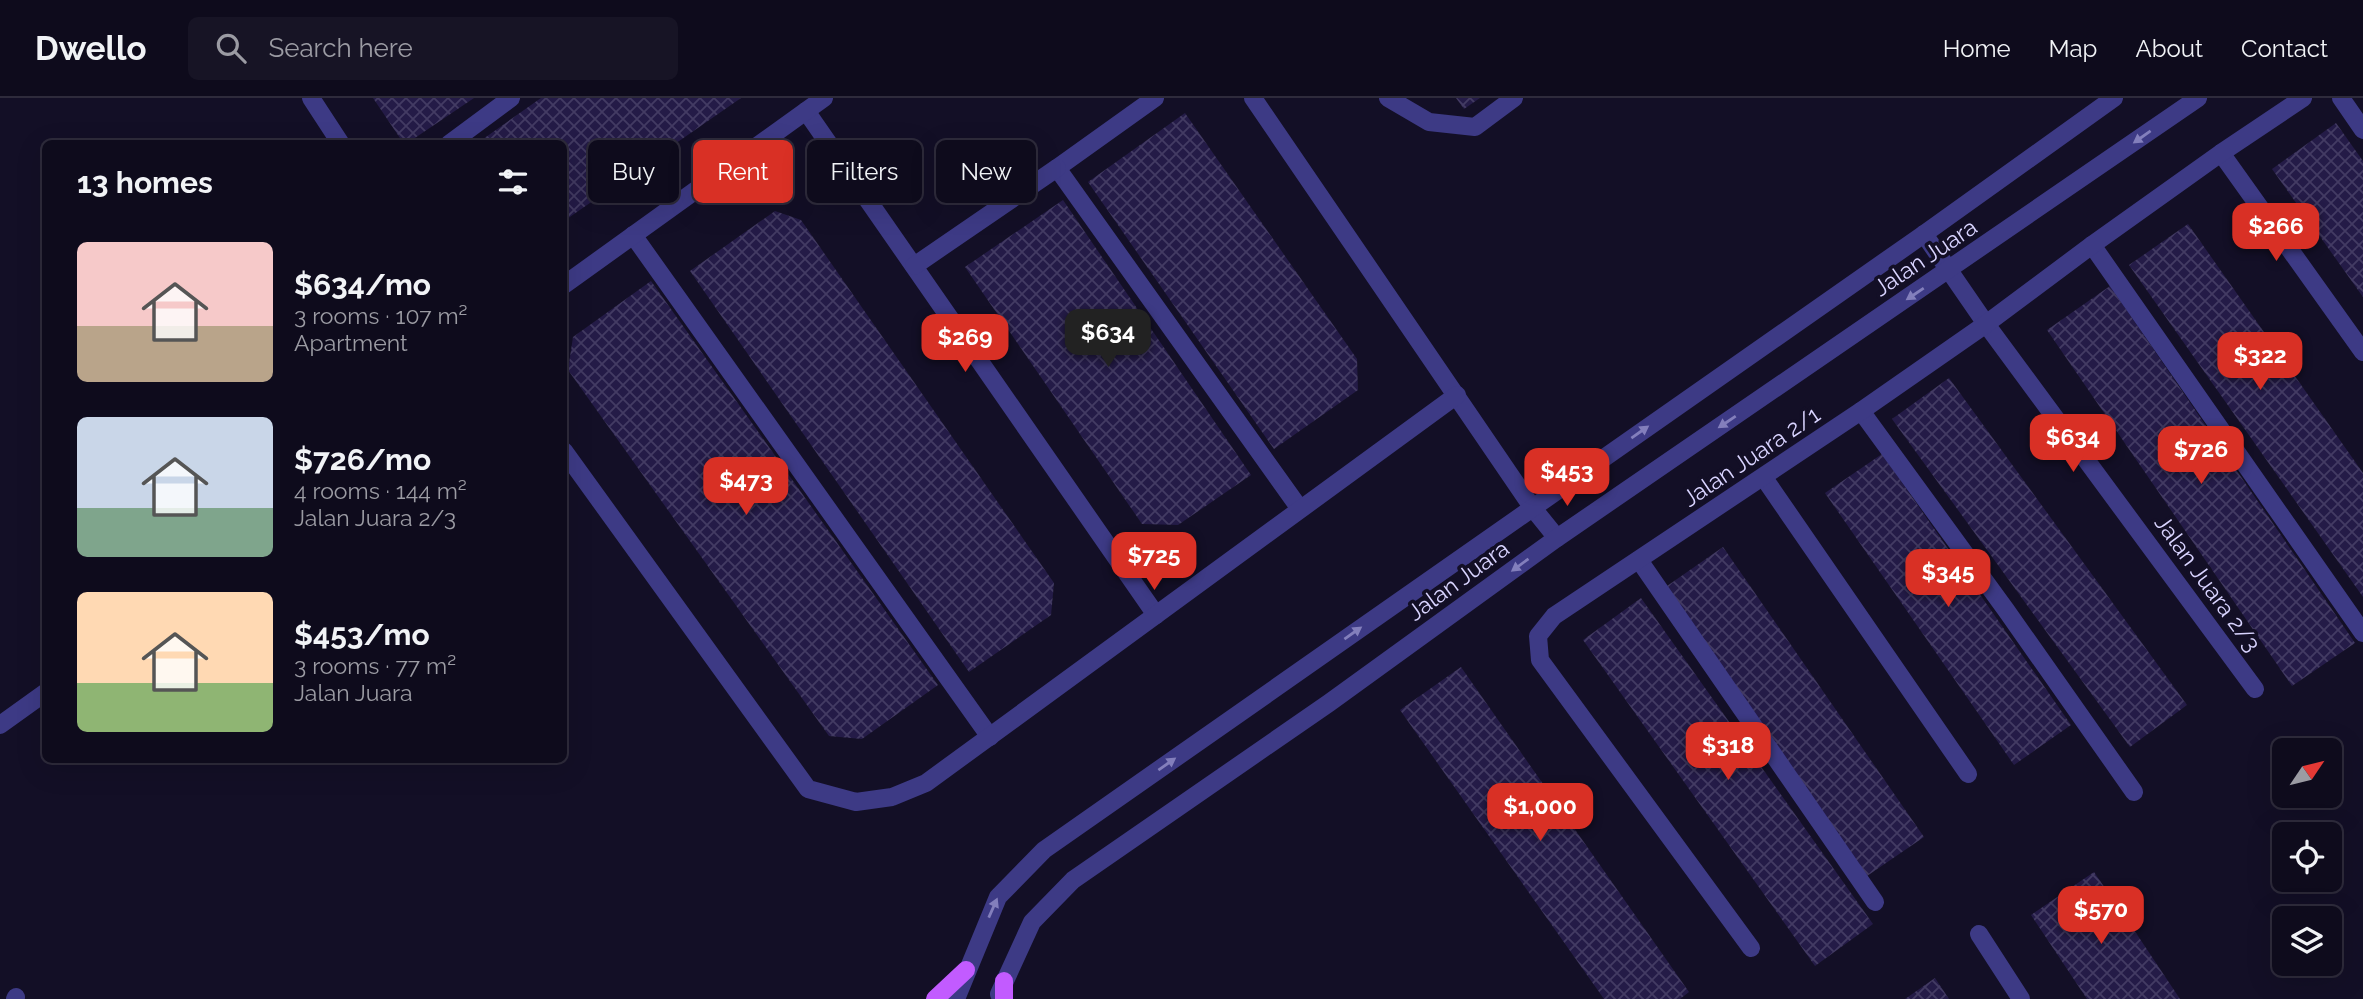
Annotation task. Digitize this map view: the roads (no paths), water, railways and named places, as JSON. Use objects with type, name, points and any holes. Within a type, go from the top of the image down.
[{"type":"main road","points":[[935,999],[967,970]]},
{"type":"street","points":[[311,98],[338,140]]},
{"type":"street","points":[[454,140],[512,98]]},
{"type":"street","points":[[567,283],[824,98]]},
{"type":"street","points":[[914,266],[1156,98]]},
{"type":"street","points":[[1253,98],[1532,507],[1557,538]]},
{"type":"street","points":[[1388,98],[1429,122],[1475,127],[1514,98]]},
{"type":"street","name":"Jalan Juara","points":[[956,999],[998,897],[1044,850],[2114,98]]},
{"type":"street","name":"Jalan Juara","points":[[997,999],[1004,990],[1032,922],[1073,880],[1318,711],[1557,538],[2198,98]]},
{"type":"street","name":"Jalan Juara 2/1","points":[[1751,948],[1540,660],[1538,636],[1554,616],[1861,411],[2221,153],[2303,98]]},
{"type":"street","points":[[2341,98],[2363,130]]},
{"type":"street","points":[[806,111],[1156,615]]},
{"type":"street","points":[[2221,153],[2363,352]]},
{"type":"street","points":[[1057,168],[1300,509]]},
{"type":"street","name":"Jalan Juara 2/3","points":[[1924,234],[1986,324],[2255,689]]},
{"type":"street","points":[[633,235],[990,737]]},
{"type":"street","points":[[2092,245],[2363,633]]},
{"type":"street","points":[[567,455],[808,789],[856,802],[892,797],[926,783],[1457,395]]},
{"type":"street","points":[[1861,411],[2134,792]]},
{"type":"street","points":[[1764,478],[1968,774]]},
{"type":"street","points":[[1639,560],[1875,902]]},
{"type":"street","points":[[0,725],[42,695]]},
{"type":"street","points":[[1979,934],[2021,999]]}]
